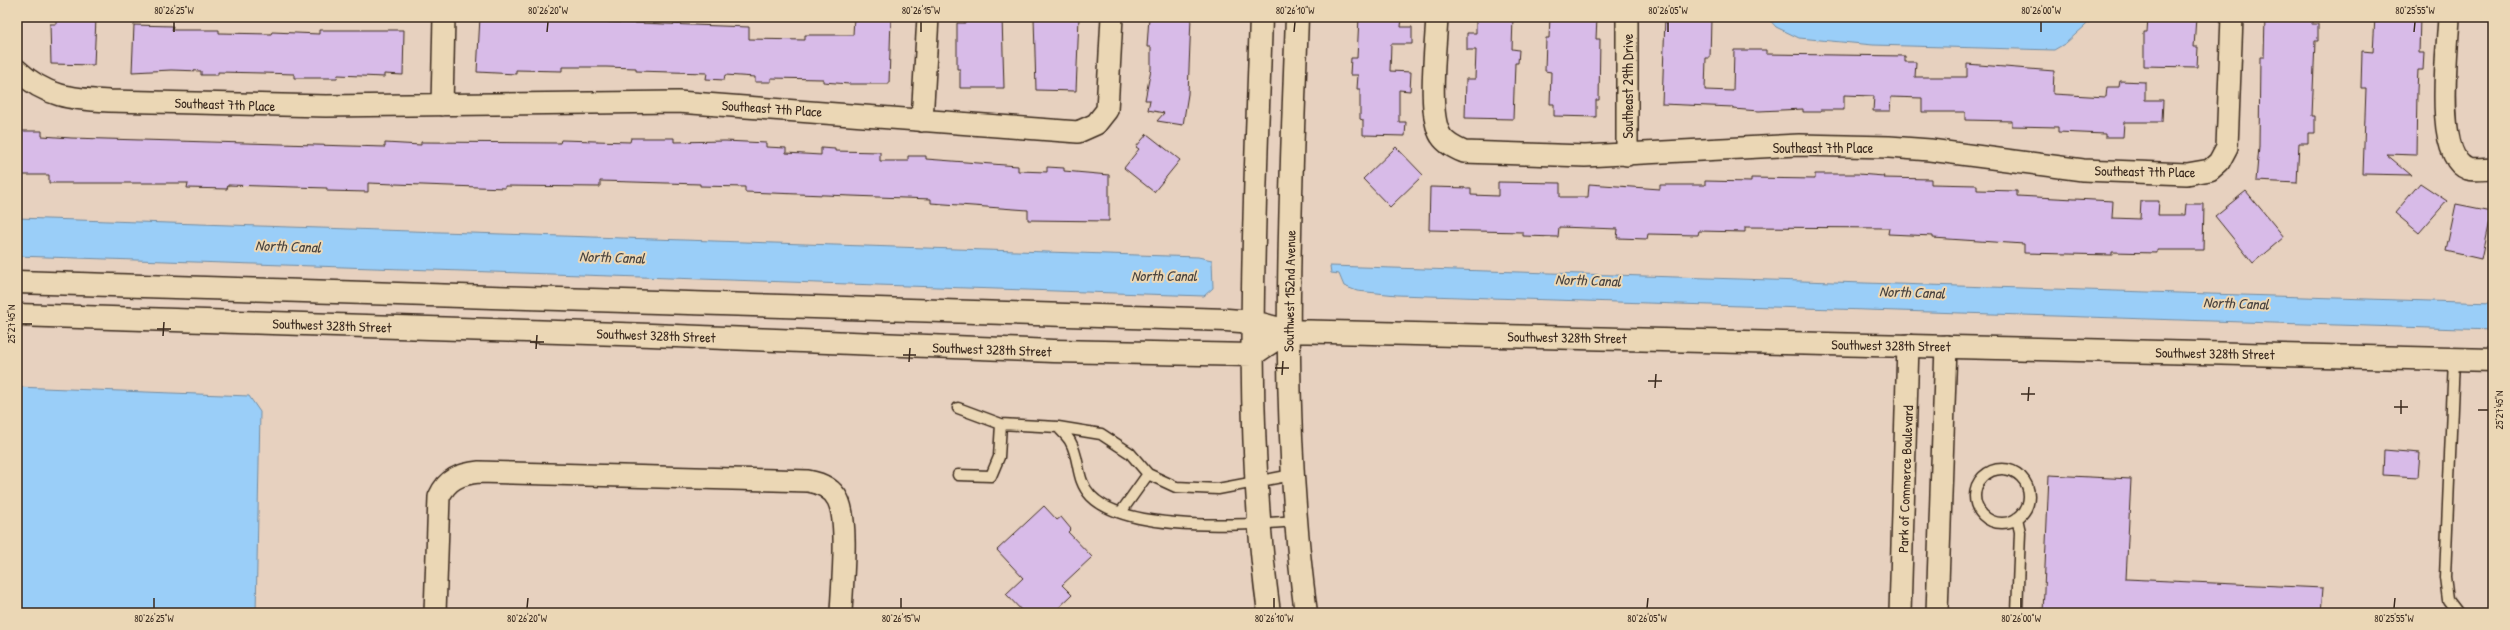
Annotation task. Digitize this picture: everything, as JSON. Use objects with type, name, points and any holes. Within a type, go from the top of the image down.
[{"type":"street","points":[[442,105],[444,17]]},
{"type":"street","points":[[922,121],[928,17]]},
{"type":"street","name":"Southeast 7th Place","points":[[17,70],[46,92],[89,100],[286,106],[678,102],[1074,132],[1085,130],[1099,122],[1108,106],[1112,17]]},
{"type":"street","points":[[1261,17],[1252,355],[1256,480],[1259,524],[1269,613]]},
{"type":"street","name":"Southwest 152nd Avenue","points":[[1297,17],[1288,331],[1292,475],[1295,521],[1306,613]]},
{"type":"street","name":"Southeast 7th Place","points":[[1437,17],[1434,99],[1437,128],[1448,144],[1464,152],[1585,156],[1799,145],[1930,150],[2026,164],[2127,172],[2198,173],[2215,166],[2225,151],[2229,135],[2232,17]]},
{"type":"street","name":"Southeast 29th Drive","points":[[1627,17],[1627,155]]},
{"type":"street","points":[[2449,17],[2445,122],[2451,149],[2457,160],[2468,169],[2493,169]]},
{"type":"street","name":"Southwest 328th Street","points":[[17,282],[1253,322],[1288,331],[2493,360]]},
{"type":"street","name":"Southwest 328th Street","points":[[17,315],[664,335],[1038,350],[1252,355]]},
{"type":"street","points":[[1252,355],[1288,331]]},
{"type":"street","name":"Park of Commerce Boulevard","points":[[1900,613],[1908,345]]},
{"type":"street","points":[[1937,613],[1946,346]]},
{"type":"street","points":[[435,613],[439,498],[442,489],[455,477],[479,472],[808,481],[824,486],[838,498],[843,514],[841,613]]},
{"type":"lane","points":[[2454,359],[2445,577],[2448,600],[2458,613]]},
{"type":"lane","points":[[958,408],[1001,424],[1058,427],[1101,434],[1130,453],[1148,474],[1176,487],[1218,488],[1256,480],[1292,475]]},
{"type":"lane","points":[[958,475],[991,476],[999,457],[1001,424]]},
{"type":"lane","points":[[1058,427],[1070,441],[1076,457],[1081,483],[1092,498],[1121,512],[1171,524],[1259,524],[1295,521]]},
{"type":"lane","points":[[2004,469],[2012,471],[2025,481],[2029,497],[2028,505],[2017,518],[2006,522],[1993,521],[1980,510],[1976,495],[1977,486],[1988,473],[2004,469]]},
{"type":"lane","points":[[1121,512],[1148,474]]},
{"type":"lane","points":[[2017,518],[2020,532],[2017,613]]},
{"type":"water","points":[[1767,17],[2095,17],[2066,43],[2054,50],[1873,45],[1799,38],[1776,27]]},
{"type":"water","name":"North Canal","points":[[17,218],[1198,257],[1212,260],[1213,288],[1204,296],[17,256]]},
{"type":"water","name":"North Canal","points":[[1330,266],[2493,303],[2493,330],[1397,295],[1357,291],[1344,286],[1339,274],[1331,273]]},
{"type":"water","points":[[17,387],[249,396],[260,412],[256,613],[17,613]]},
{"type":"building","points":[[56,17],[96,17],[94,65],[51,64],[50,24],[56,24]]},
{"type":"building","points":[[480,17],[571,19],[571,17],[608,17],[608,22],[749,27],[749,39],[805,40],[805,35],[853,35],[854,17],[891,17],[889,84],[849,84],[823,82],[823,79],[771,78],[771,82],[755,82],[755,77],[725,75],[724,80],[706,79],[707,73],[636,71],[636,68],[606,67],[562,67],[562,71],[516,70],[516,74],[477,72]]},
{"type":"building","points":[[965,17],[1002,17],[1004,88],[960,88],[960,69],[957,69],[957,23],[965,23]]},
{"type":"building","points":[[1034,17],[1079,17],[1076,91],[1036,90]]},
{"type":"building","points":[[1149,17],[1191,17],[1188,94],[1183,125],[1157,121],[1164,113],[1148,110],[1150,100],[1145,100],[1151,69],[1151,47],[1147,47]]},
{"type":"building","points":[[1359,17],[1402,17],[1401,27],[1412,27],[1412,44],[1391,44],[1390,71],[1411,72],[1410,91],[1399,90],[1399,122],[1406,122],[1405,136],[1363,135],[1363,120],[1360,119],[1360,89],[1357,89],[1358,75],[1350,75],[1351,58],[1357,58]]},
{"type":"building","points":[[1476,17],[1513,17],[1512,49],[1519,50],[1518,63],[1515,63],[1513,119],[1465,118],[1466,79],[1475,79],[1476,50],[1467,50],[1467,33],[1476,33]]},
{"type":"building","points":[[1550,17],[1597,17],[1596,39],[1600,39],[1599,100],[1596,100],[1596,117],[1554,116],[1554,104],[1550,104],[1551,72],[1545,71],[1546,38],[1549,38]]},
{"type":"building","points":[[2148,17],[2196,17],[2194,47],[2198,47],[2197,67],[2144,66],[2144,32],[2147,32]]},
{"type":"building","points":[[2265,17],[2312,17],[2312,24],[2318,24],[2318,41],[2315,41],[2312,116],[2315,116],[2315,133],[2308,133],[2308,143],[2299,143],[2297,183],[2256,181],[2259,147],[2260,57],[2264,57]]},
{"type":"building","points":[[2375,17],[2420,17],[2419,53],[2424,53],[2423,70],[2418,70],[2416,155],[2386,154],[2411,175],[2363,174],[2366,88],[2361,88],[2362,51],[2373,52]]},
{"type":"building","points":[[1665,18],[1711,19],[1710,58],[1706,58],[1705,90],[1733,91],[1734,50],[1766,50],[1766,54],[1905,56],[1905,62],[1916,62],[1915,77],[1967,77],[1967,64],[2054,71],[2053,94],[2106,97],[2107,87],[2119,87],[2120,81],[2145,82],[2145,100],[2163,100],[2162,122],[2124,122],[2123,137],[2105,137],[2105,134],[2058,132],[2058,127],[2012,126],[2012,121],[1965,120],[1965,112],[1922,112],[1922,98],[1891,97],[1890,111],[1873,111],[1874,96],[1844,95],[1844,110],[1820,110],[1820,112],[1803,112],[1803,109],[1759,111],[1733,109],[1733,107],[1662,104]]},
{"type":"building","points":[[134,25],[173,26],[172,30],[219,30],[219,33],[271,34],[272,32],[319,34],[319,30],[404,30],[403,75],[384,74],[384,77],[338,75],[337,78],[294,78],[294,74],[218,72],[218,75],[201,75],[201,71],[171,70],[132,72]]},
{"type":"building","points":[[17,131],[42,131],[42,136],[71,138],[385,147],[385,143],[421,145],[421,142],[560,143],[561,140],[630,142],[631,138],[674,138],[674,142],[725,141],[766,143],[766,147],[786,148],[786,153],[821,155],[821,148],[835,149],[835,151],[880,152],[880,161],[908,161],[908,156],[926,156],[926,159],[1018,166],[1018,171],[1047,172],[1047,167],[1064,168],[1064,171],[1109,175],[1109,221],[1028,220],[1028,210],[931,203],[931,199],[745,192],[745,187],[700,186],[700,184],[600,181],[600,187],[505,186],[505,188],[368,183],[368,192],[327,191],[327,188],[228,185],[227,189],[187,188],[188,183],[49,183],[49,175],[17,175]]},
{"type":"building","points":[[1147,134],[1180,160],[1154,192],[1124,168],[1139,149],[1136,147]]},
{"type":"building","points":[[1396,147],[1423,175],[1390,207],[1363,179]]},
{"type":"building","points":[[1815,174],[1858,174],[1884,176],[1883,178],[1931,179],[1931,184],[1977,185],[1977,190],[2017,191],[2017,196],[2113,201],[2112,218],[2140,219],[2141,201],[2159,201],[2158,215],[2185,215],[2186,204],[2204,204],[2203,250],[2157,250],[2157,253],[2112,252],[2112,255],[2024,253],[2024,244],[1933,238],[1933,236],[1888,234],[1889,228],[1745,227],[1745,232],[1699,231],[1698,235],[1648,234],[1647,239],[1617,238],[1618,229],[1559,227],[1558,237],[1523,236],[1523,232],[1429,230],[1430,187],[1471,188],[1471,195],[1498,196],[1498,182],[1560,183],[1560,197],[1588,197],[1589,184],[1660,189],[1660,185],[1705,185],[1705,181],[1751,182],[1751,178],[1815,179]]},
{"type":"building","points":[[2420,183],[2447,201],[2419,233],[2395,213]]},
{"type":"building","points":[[2246,191],[2284,237],[2253,263],[2215,216]]},
{"type":"building","points":[[2456,204],[2491,211],[2481,259],[2446,251]]},
{"type":"building","points":[[2384,450],[2420,453],[2418,477],[2383,475]]},
{"type":"building","points":[[2049,475],[2131,479],[2126,579],[2323,588],[2321,613],[2043,613]]},
{"type":"building","points":[[1044,506],[1057,520],[1061,517],[1071,529],[1068,532],[1092,557],[1062,585],[1072,595],[1053,613],[1024,613],[1006,594],[1023,578],[997,550]]}]
